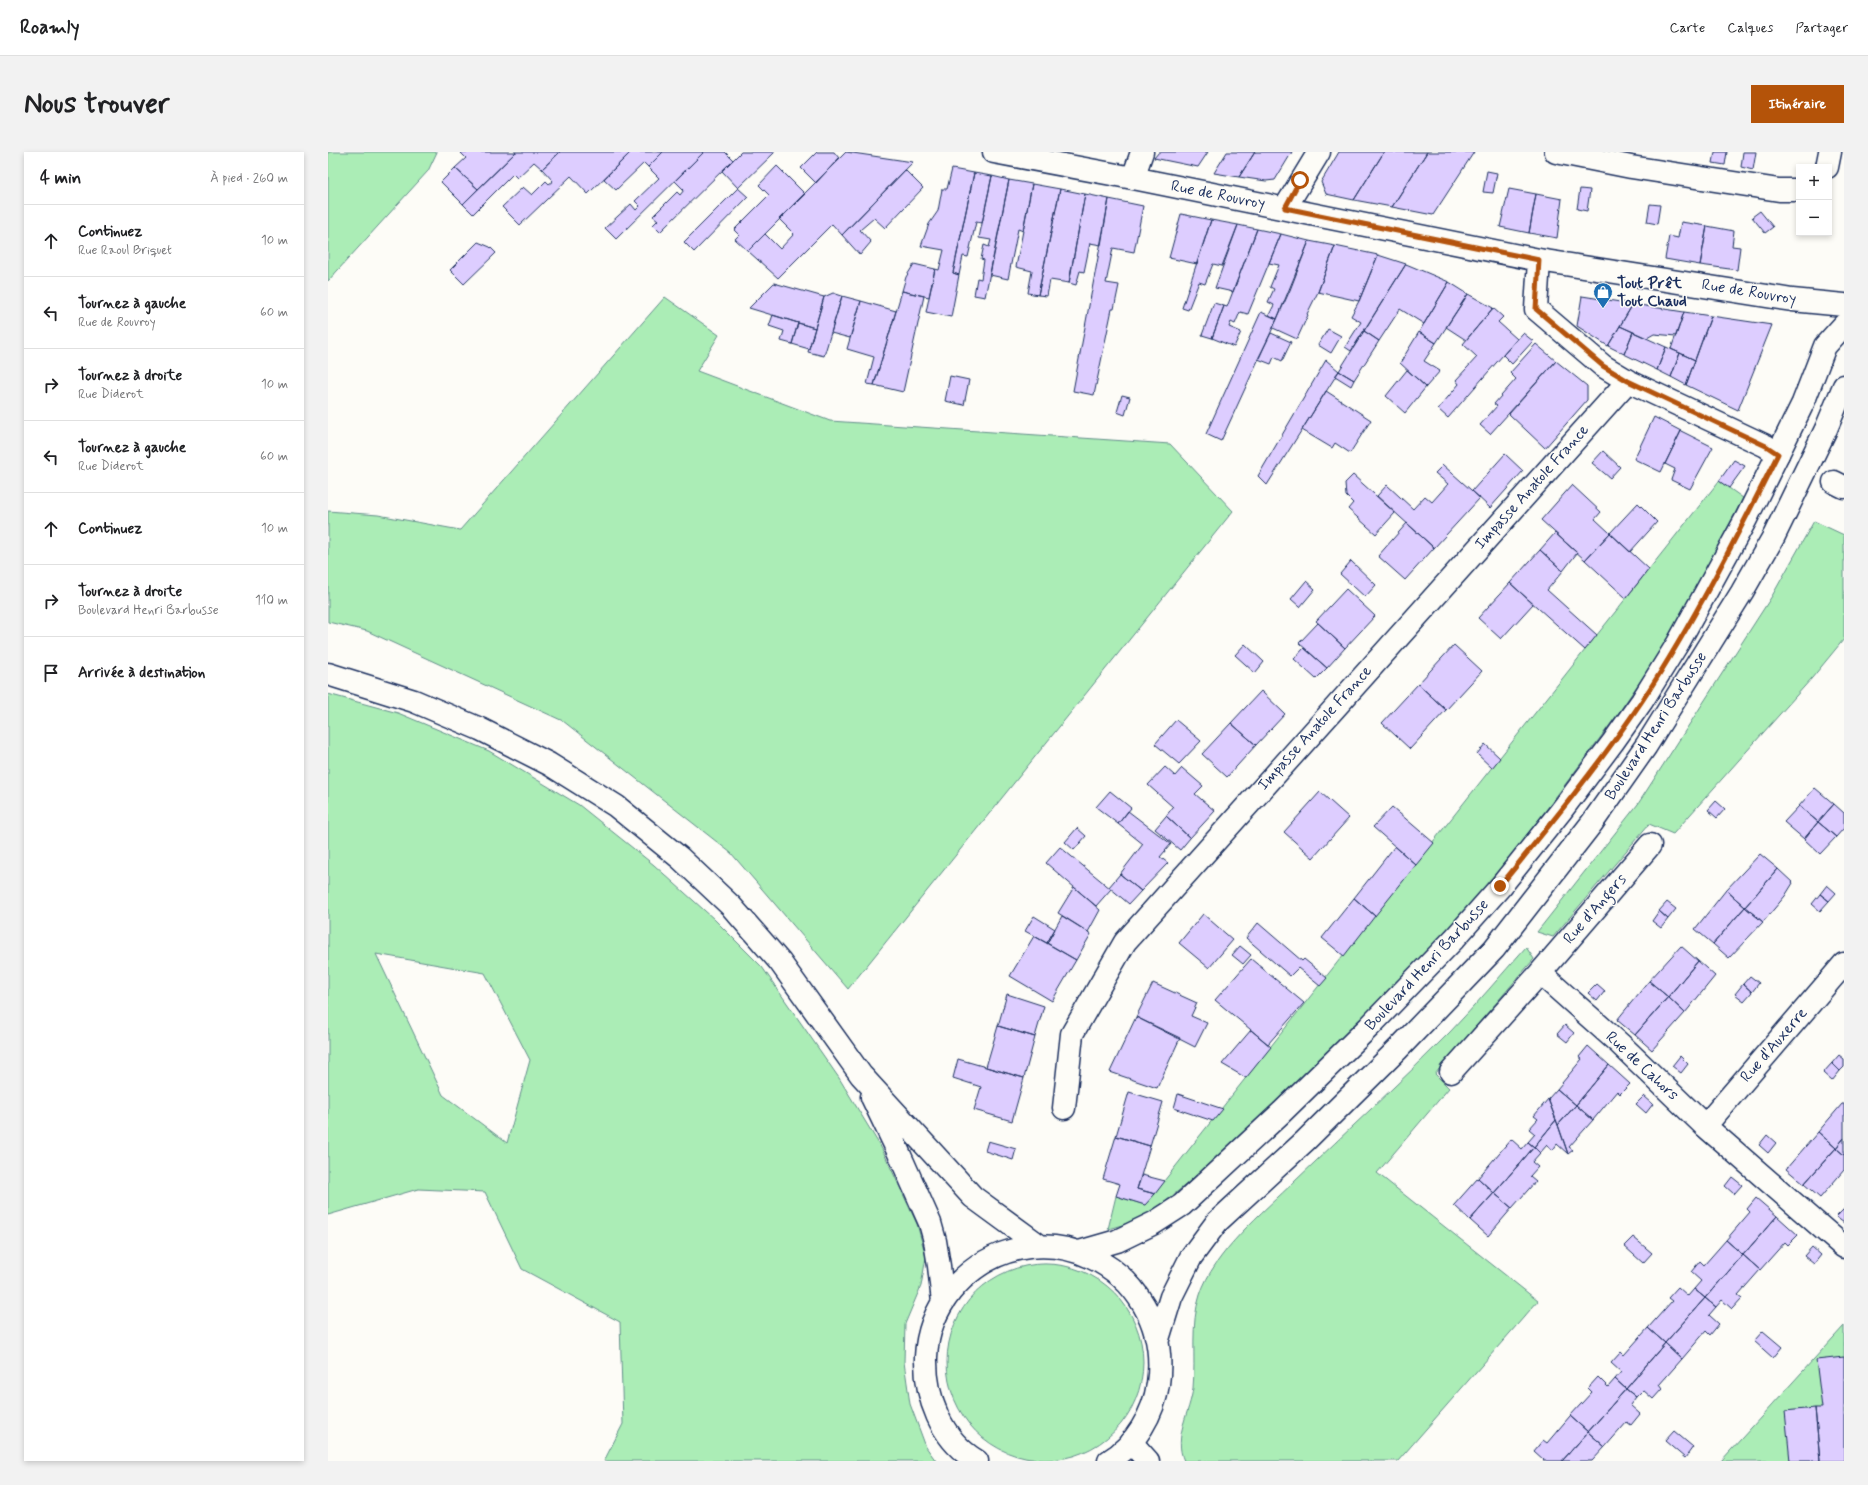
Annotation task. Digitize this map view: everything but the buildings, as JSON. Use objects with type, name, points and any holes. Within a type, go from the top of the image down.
[{"type":"main road","name":"Rue de Rouvroy","points":[[994,152],[1285,208],[1539,260],[1792,300],[1844,305]]},
{"type":"main road","points":[[1133,178],[1142,152]]},
{"type":"main road","points":[[1285,208],[1319,152]]},
{"type":"main road","points":[[1556,152],[1631,167],[1779,190],[1796,190]]},
{"type":"main road","points":[[1828,164],[1830,152]]},
{"type":"main road","points":[[1539,260],[1536,309],[1603,366],[1628,381],[1778,454]]},
{"type":"main road","name":"Boulevard Henri Barbusse","points":[[1079,1252],[1117,1241],[1154,1223],[1187,1200],[1282,1112],[1369,1027],[1454,939],[1500,886],[1561,812],[1642,701],[1678,643],[1746,519],[1803,403],[1825,346],[1844,325]]},
{"type":"main road","name":"Impasse Anatole France","points":[[1064,1108],[1072,1034],[1125,942],[1628,381]]},
{"type":"main road","name":"Boulevard Henri Barbusse","points":[[1158,1339],[1171,1297],[1191,1257],[1218,1222],[1311,1136],[1494,950],[1592,823],[1646,746],[1693,672],[1774,536],[1826,429],[1844,386]]},
{"type":"main road","points":[[328,674],[414,701],[480,729],[549,764],[616,806],[680,858],[731,906],[780,962],[861,1075],[973,1197],[1040,1246]]},
{"type":"main road","name":"Rue d'Angers","points":[[1540,973],[1650,845]]},
{"type":"main road","name":"Rue d'Auxerre","points":[[1705,1126],[1844,964]]},
{"type":"main road","points":[[1451,1072],[1540,973]]},
{"type":"main road","name":"Rue de Cahors","points":[[1540,973],[1620,1044],[1705,1126],[1844,1247]]},
{"type":"main road","points":[[861,1075],[898,1151],[930,1223],[935,1241],[943,1302]]},
{"type":"main road","points":[[976,1461],[954,1442],[940,1421],[930,1398],[926,1374],[926,1349],[932,1324],[943,1302],[961,1279],[984,1262],[1011,1250],[1040,1246],[1079,1252],[1102,1262],[1126,1281],[1138,1295],[1150,1316],[1158,1339],[1160,1367],[1157,1394],[1147,1420],[1131,1442],[1109,1461]]},
{"type":"main road","points":[[1131,1442],[1148,1461]]},
{"type":"green space","points":[[328,152],[437,152],[428,171],[328,281]]},
{"type":"green space","points":[[665,297],[719,335],[697,371],[830,421],[1170,444],[1233,511],[848,989],[731,853],[563,721],[367,631],[328,622],[328,511],[378,515],[460,530]]},
{"type":"green space","points":[[1719,481],[1743,498],[1687,605],[1652,664],[1615,718],[1528,834],[1470,905],[1372,1010],[1266,1113],[1159,1207],[1136,1221],[1108,1229],[1116,1196],[1145,1205]]},
{"type":"green space","points":[[1814,521],[1844,535],[1844,639],[1812,678],[1673,834],[1649,824],[1553,937],[1537,932],[1638,804],[1772,596]]},
{"type":"green space","points":[[328,694],[398,713],[489,751],[579,805],[654,865],[714,919],[762,967],[839,1078],[882,1149],[917,1224],[926,1257],[921,1286],[905,1324],[904,1362],[910,1404],[926,1447],[936,1461],[604,1461],[623,1424],[620,1322],[522,1269],[485,1192],[418,1189],[328,1215]],"holes":[[[376,954],[485,973],[530,1060],[507,1143],[443,1095]]]},
{"type":"green space","points":[[1526,947],[1534,959],[1435,1074],[1449,1088],[1377,1173],[1538,1301],[1398,1461],[1184,1461],[1180,1443],[1183,1424],[1193,1388],[1195,1318],[1200,1295],[1216,1264],[1228,1248],[1255,1219],[1450,1032]]},
{"type":"green space","points":[[1045,1264],[1064,1266],[1091,1276],[1107,1286],[1121,1300],[1135,1325],[1141,1343],[1143,1362],[1141,1381],[1131,1408],[1121,1424],[1107,1438],[1082,1452],[1064,1458],[1045,1460],[1026,1458],[999,1448],[983,1438],[969,1424],[955,1399],[949,1381],[947,1362],[949,1343],[959,1316],[969,1300],[983,1286],[1008,1272],[1026,1266]]},
{"type":"green space","points":[[1844,1326],[1844,1461],[1721,1461]]},
{"type":"place","name":"Tout Prêt Tout Chaud","points":[[1603,309]]},
{"type":"route","points":[[1300,180],[1285,208],[1539,260],[1536,309],[1603,366],[1628,381],[1748,439],[1766,446],[1778,454],[1746,519],[1678,643],[1642,701],[1561,812],[1500,886]]}]
